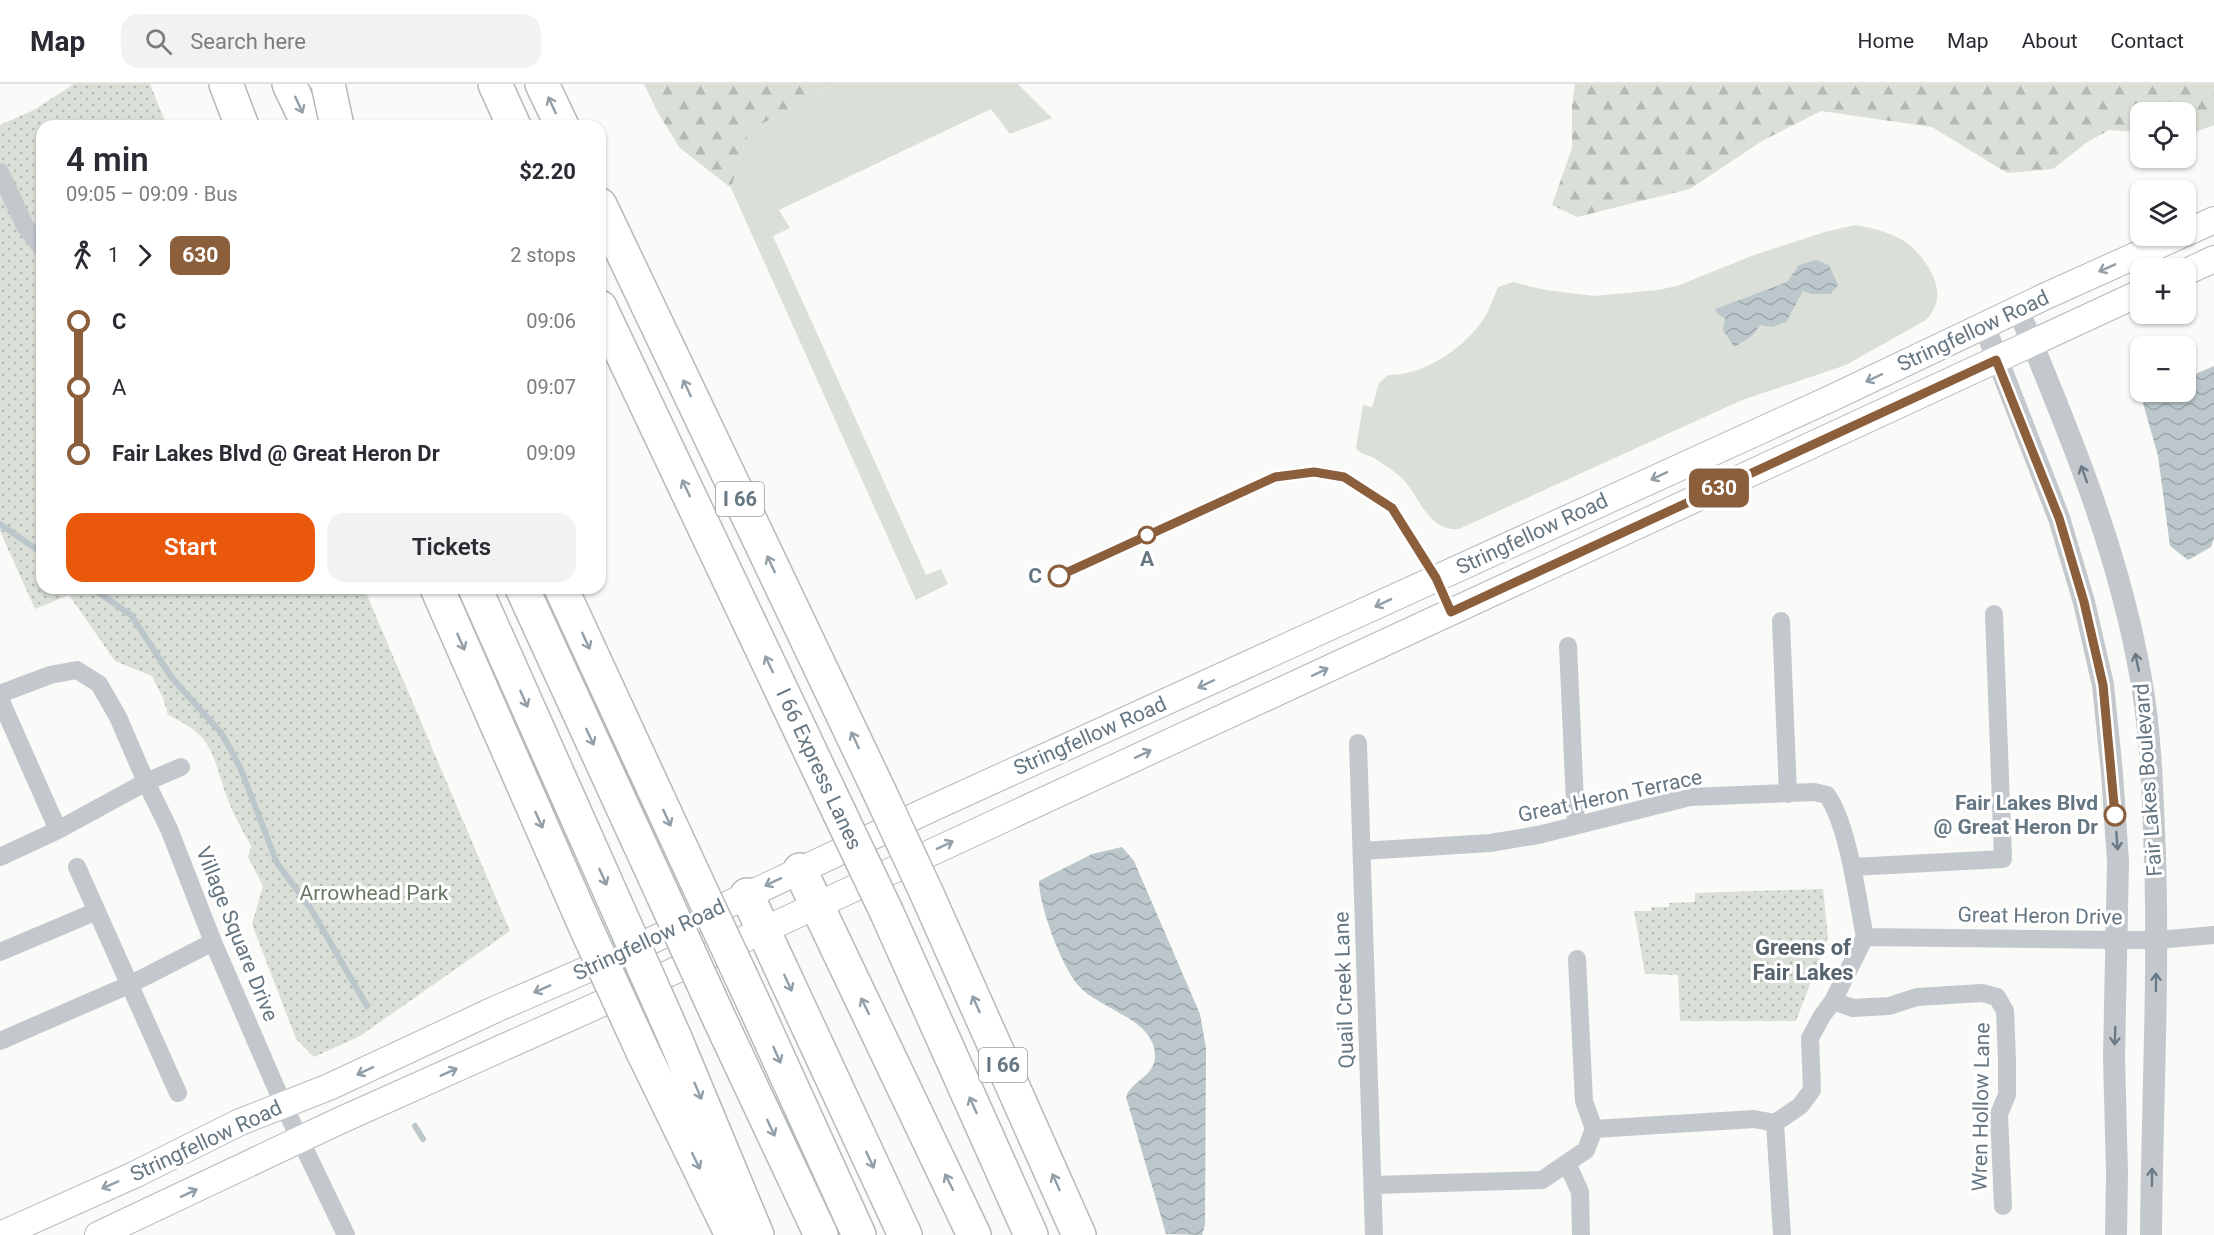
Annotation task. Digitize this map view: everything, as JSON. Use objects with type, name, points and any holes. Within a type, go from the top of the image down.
[{"type":"highway","points":[[225,84],[240,120]]},
{"type":"highway","points":[[289,84],[306,120]]},
{"type":"highway","points":[[328,84],[336,120]]},
{"type":"highway","points":[[328,84],[345,120]]},
{"type":"highway","points":[[495,84],[511,120]]},
{"type":"highway","points":[[542,84],[559,120]]},
{"type":"highway","name":"I 66","points":[[606,218],[880,793],[1080,1235]]},
{"type":"highway","name":"I 66 Express Lanes","points":[[606,320],[887,913],[1031,1235]]},
{"type":"highway","points":[[440,594],[587,930],[643,1052],[732,1235]]},
{"type":"highway","points":[[478,594],[675,1038],[757,1235]]},
{"type":"highway","points":[[525,594],[821,1235]]},
{"type":"highway","points":[[564,594],[859,1235]]},
{"type":"highway","points":[[800,870],[974,1235]]},
{"type":"highway","points":[[747,895],[905,1235]]},
{"type":"main road","points":[[2196,228],[2214,220]]},
{"type":"main road","name":"Stringfellow Road","points":[[0,1235],[134,1175],[240,1122],[329,1088],[1834,397],[2157,246]]},
{"type":"main road","points":[[2196,267],[2214,259]]},
{"type":"main road","name":"Stringfellow Road","points":[[98,1235],[301,1141],[339,1121],[763,930],[2130,297]]},
{"type":"street","points":[[0,172],[25,226],[36,240]]},
{"type":"street","name":"Fair Lakes Boulevard","points":[[2018,309],[2072,440],[2098,512],[2123,595],[2141,680],[2151,767],[2157,939],[2151,1235]]},
{"type":"street","name":"Fair Lakes Boulevard","points":[[1984,325],[2059,518],[2084,602],[2103,685],[2118,862],[2114,1056],[2116,1235]]},
{"type":"street","points":[[1852,867],[2003,859],[1994,614]]},
{"type":"street","points":[[1781,621],[1788,795]]},
{"type":"street","points":[[1568,646],[1576,825]]},
{"type":"street","name":"Village Square Drive","points":[[0,694],[50,675],[77,670],[99,684],[118,717],[146,782],[170,829],[213,942],[284,1104],[346,1235]]},
{"type":"street","points":[[0,699],[58,830]]},
{"type":"street","name":"Quail Creek Lane","points":[[1358,743],[1374,1235]]},
{"type":"street","points":[[0,857],[58,830],[146,782],[181,767]]},
{"type":"street","name":"Great Heron Terrace","points":[[1362,850],[1490,843],[1538,835],[1690,797],[1788,795],[1814,792],[1827,795],[1839,818],[1852,867],[1865,937]]},
{"type":"street","points":[[76,867],[131,984],[178,1093]]},
{"type":"street","points":[[0,952],[97,911]]},
{"type":"street","name":"Great Heron Drive","points":[[1865,937],[2118,940],[2214,935]]},
{"type":"street","points":[[1594,1129],[1754,1119],[1775,1123],[1800,1106],[1812,1090],[1810,1038],[1833,1001],[1865,937]]},
{"type":"street","points":[[0,1041],[131,984],[213,942]]},
{"type":"street","points":[[1373,1185],[1542,1180],[1586,1150],[1594,1129],[1584,1101],[1577,959]]},
{"type":"street","name":"Wren Hollow Lane","points":[[1833,1001],[1853,1008],[1889,1006],[1917,997],[1982,993],[1997,997],[2005,1011],[2007,1059],[2007,1095],[1999,1114],[2003,1206]]},
{"type":"street","points":[[1775,1123],[1782,1235]]},
{"type":"street","points":[[1567,1163],[1580,1192],[1581,1235]]},
{"type":"green space","name":"Arrowhead Park","points":[[74,84],[150,84],[165,120],[36,120],[36,594],[367,594],[510,931],[360,1036],[314,1057],[296,1039],[252,924],[263,886],[248,857],[251,846],[230,806],[210,749],[196,732],[168,715],[163,698],[152,676],[115,661],[69,595],[35,609],[0,531],[0,125],[34,110]]},
{"type":"green space","points":[[644,84],[834,84],[749,131],[731,188],[680,148],[658,113]]},
{"type":"green space","points":[[834,84],[1018,84],[1052,118],[1010,134],[991,109],[779,210],[790,228],[773,236],[926,575],[941,569],[948,584],[916,600],[731,188],[749,131]]},
{"type":"green space","points":[[1575,84],[2214,84],[2214,125],[2196,132],[2196,102],[2130,102],[2130,131],[2109,130],[2086,143],[2053,169],[2007,173],[1932,127],[1821,111],[1762,141],[1690,189],[1577,217],[1552,205],[1572,148],[1572,105]]},
{"type":"green space","points":[[1855,225],[1887,233],[1910,246],[1923,259],[1933,275],[1937,300],[1926,320],[1846,365],[1742,400],[1459,529],[1440,525],[1433,520],[1403,479],[1384,464],[1361,453],[1356,448],[1363,405],[1372,407],[1379,383],[1388,375],[1413,371],[1439,360],[1462,344],[1483,320],[1498,287],[1513,282],[1545,290],[1594,296],[1658,290],[1677,286],[1754,255],[1825,232]]},
{"type":"green space","points":[[1823,889],[1828,937],[1796,1021],[1680,1021],[1678,975],[1645,974],[1634,911],[1651,911],[1651,907],[1669,907],[1669,903],[1695,902],[1695,893]]},
{"type":"water","points":[[1816,260],[1829,265],[1838,285],[1831,294],[1811,294],[1803,291],[1786,322],[1772,327],[1760,325],[1752,336],[1734,347],[1723,330],[1725,318],[1715,309],[1787,282],[1799,265]]},
{"type":"water","points":[[2214,366],[2214,538],[2211,547],[2188,560],[2170,546],[2158,456],[2143,403],[2196,402],[2196,374]]},
{"type":"water","points":[[1122,847],[1134,861],[1200,1014],[1206,1048],[1205,1225],[1202,1235],[1166,1234],[1126,1097],[1154,1064],[1153,1044],[1136,1024],[1086,993],[1077,984],[1058,949],[1040,892],[1039,881],[1092,854]]},
{"type":"waterway","points":[[0,524],[36,549]]},
{"type":"waterway","points":[[101,594],[131,615],[172,678],[222,734],[240,767],[277,863],[311,909],[367,1006]]},
{"type":"waterway","points":[[415,1126],[423,1139]]},
{"type":"bus line","name":"630","points":[[1059,576],[1275,477],[1314,472],[1344,477],[1392,508],[1436,578],[1451,612],[1996,360],[2059,518],[2084,602],[2103,685],[2115,815]]},
{"type":"place","name":"A","points":[[1147,535]]},
{"type":"place","name":"C","points":[[1059,576]]},
{"type":"place","name":"Fair Lakes Blvd @ Great Heron Dr","points":[[2115,815]]},
{"type":"district","name":"Greens of Fair Lakes","points":[[1803,960]]}]
